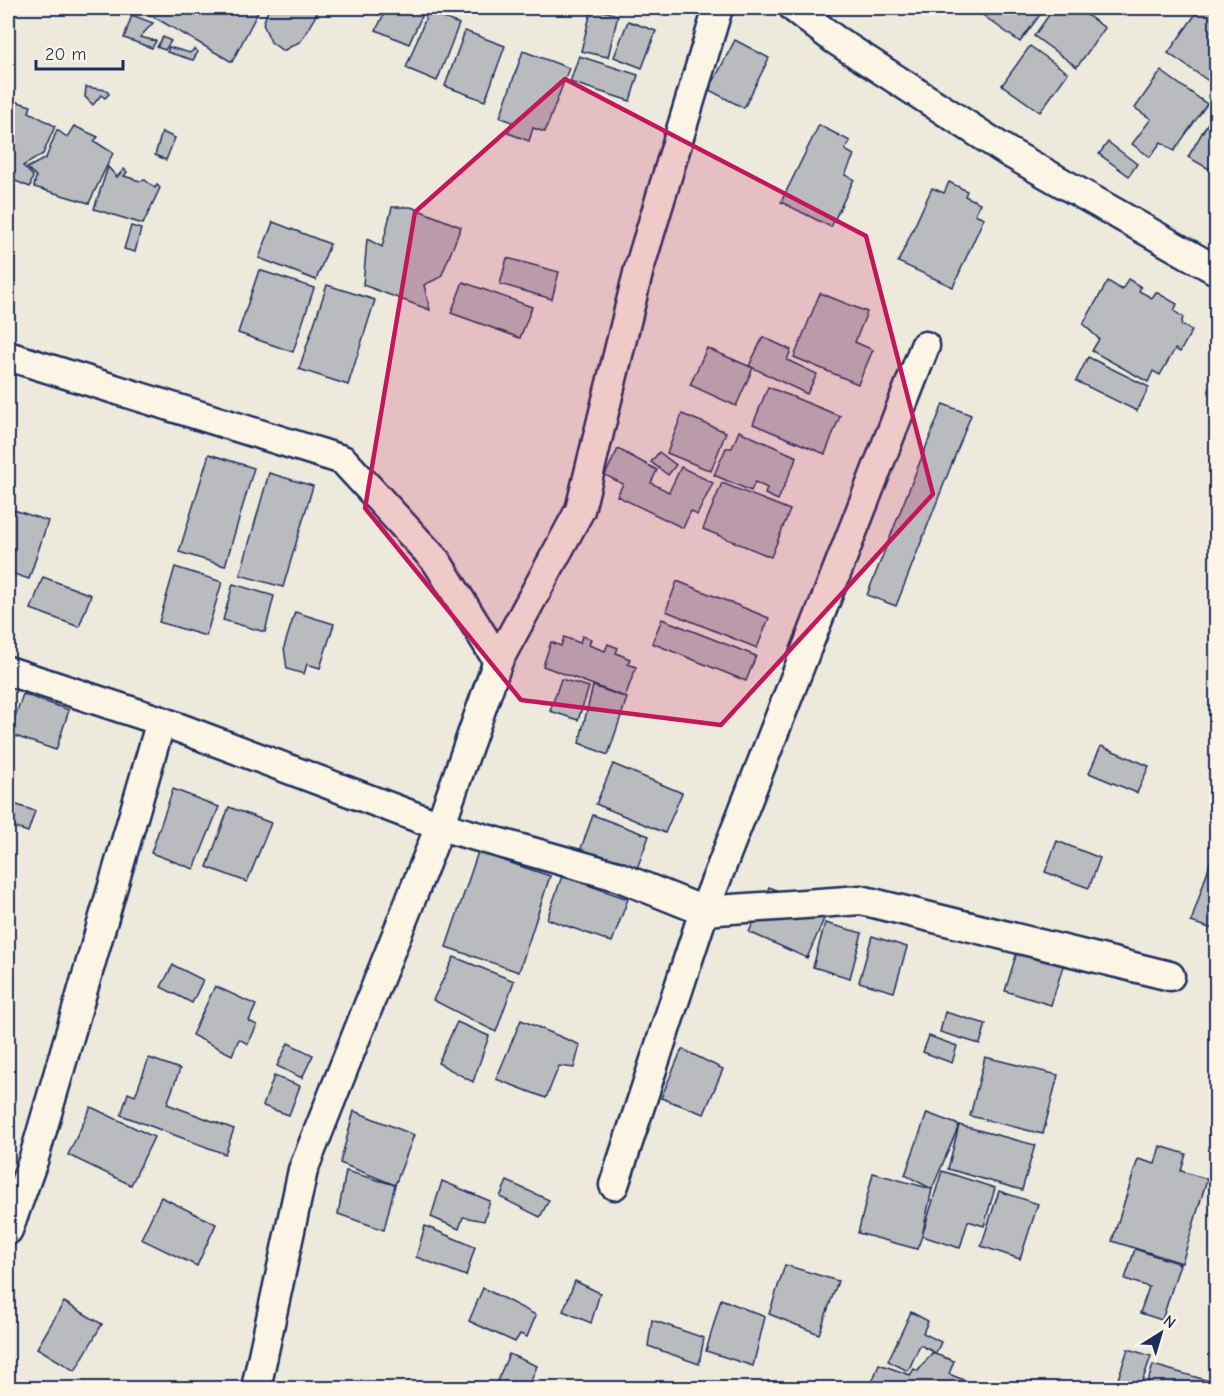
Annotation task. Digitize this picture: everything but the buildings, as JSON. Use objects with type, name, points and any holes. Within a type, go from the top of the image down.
[{"type":"street","points":[[255,1389],[303,1170],[440,826],[498,661],[580,510],[639,269],[718,8]]},
{"type":"street","points":[[794,8],[834,39],[1008,152],[1216,270]]},
{"type":"street","points":[[614,1185],[704,911],[925,346]]},
{"type":"street","points":[[8,356],[343,460],[437,562],[498,661]]},
{"type":"street","points":[[8,671],[161,721],[440,826],[617,876],[704,911],[861,900],[1170,976]]},
{"type":"street","points":[[8,1230],[33,1161],[161,721]]},
{"type":"highlighted area","points":[[565,79],[866,236],[933,494],[721,725],[521,700],[365,508],[415,212]]}]
